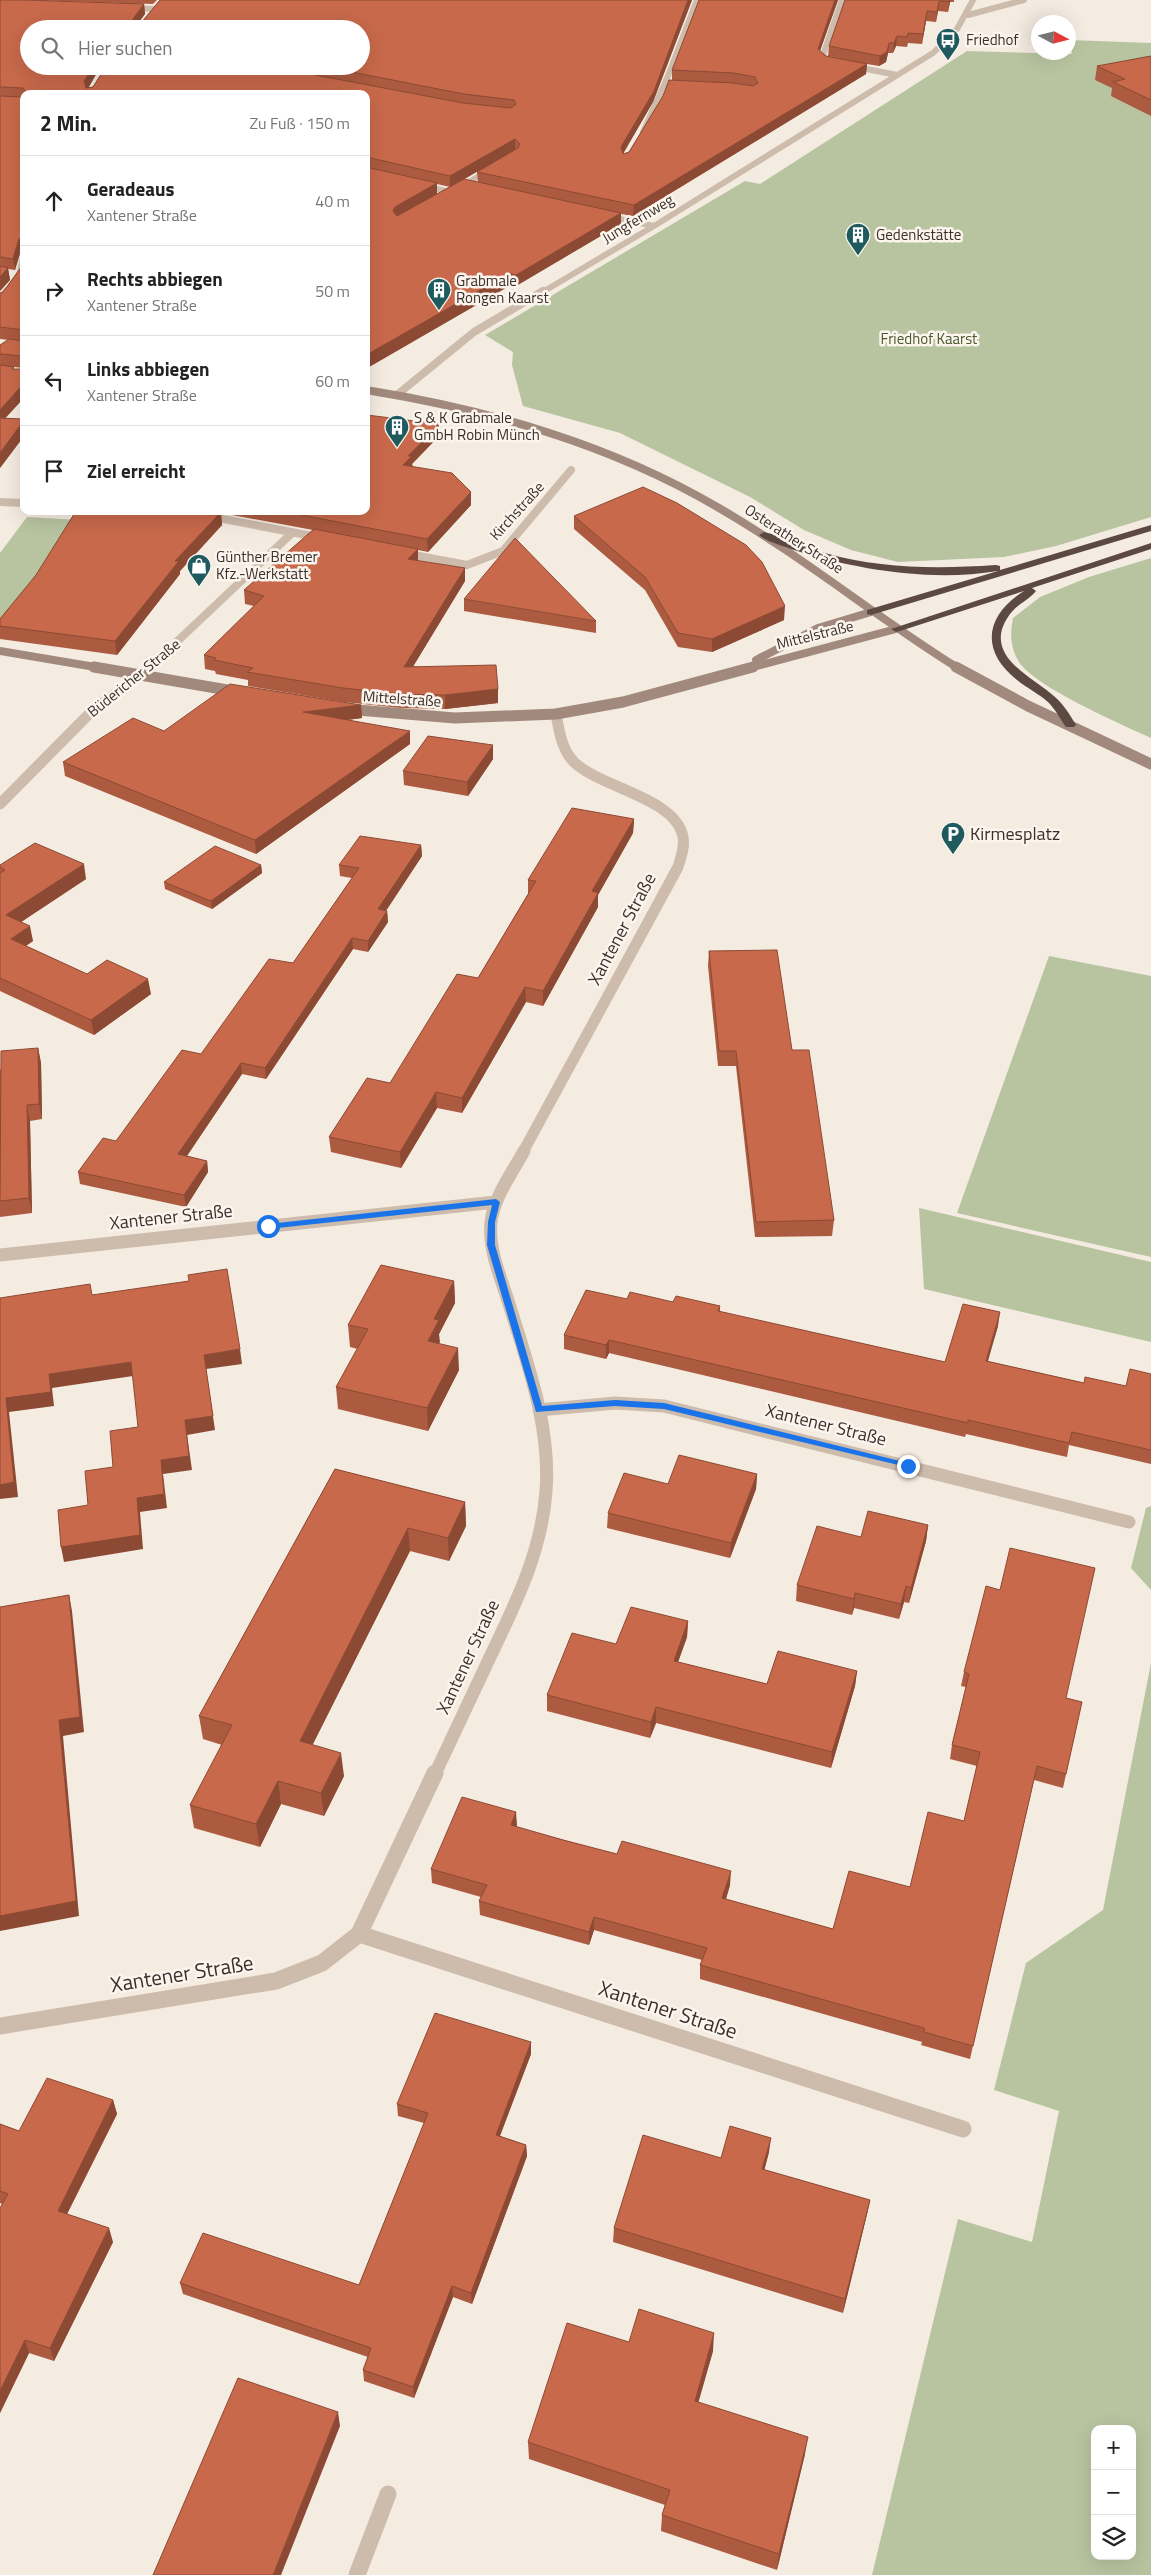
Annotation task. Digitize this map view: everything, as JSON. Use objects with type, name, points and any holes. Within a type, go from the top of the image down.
[{"type":"highway","points":[[871,612],[1151,528]]},
{"type":"highway","points":[[764,535],[822,557],[888,570],[946,572],[1030,565]]},
{"type":"highway","points":[[896,629],[1151,546]]},
{"type":"highway","points":[[1058,576],[1009,605],[998,621],[995,637],[1001,655],[1015,673],[1055,702],[1070,725]]},
{"type":"main road","name":"Osterather Straße","points":[[370,390],[398,394],[502,417],[600,448],[643,467],[698,496],[764,535],[846,591],[871,612],[960,670],[1008,696],[1151,764]]},
{"type":"main road","name":"Mittelstraße","points":[[741,669],[818,628],[871,612]]},
{"type":"main road","name":"Mittelstraße","points":[[334,707],[401,715],[455,718],[556,714],[623,702],[741,669],[842,645],[896,629]]},
{"type":"main road","points":[[0,651],[246,693]]},
{"type":"street","points":[[641,136],[664,85],[697,0]]},
{"type":"street","points":[[836,63],[822,58],[842,0]]},
{"type":"street","name":"Jungfernweg","points":[[398,394],[474,332],[654,226],[933,53],[949,39],[968,16],[973,0]]},
{"type":"street","points":[[968,16],[1024,0]]},
{"type":"street","points":[[117,8],[158,6],[150,15]]},
{"type":"street","points":[[846,65],[897,75]]},
{"type":"street","points":[[664,85],[674,86]]},
{"type":"street","points":[[441,197],[498,165]]},
{"type":"street","points":[[413,184],[450,192]]},
{"type":"street","points":[[464,185],[474,187]]},
{"type":"street","points":[[599,214],[654,226]]},
{"type":"street","points":[[0,300],[19,276],[20,272]]},
{"type":"street","points":[[9,274],[19,276]]},
{"type":"street","name":"Kirchstraße","points":[[397,552],[467,565],[504,551],[571,470]]},
{"type":"street","points":[[0,502],[20,503]]},
{"type":"street","points":[[202,515],[333,540]]},
{"type":"street","name":"Büdericher Straße","points":[[0,804],[91,712],[158,662],[292,533]]},
{"type":"street","name":"Xantener Straße","points":[[0,2026],[276,1981],[322,1963],[360,1934],[521,1592],[538,1542],[547,1478],[539,1410],[491,1245],[492,1222],[496,1202],[678,867],[684,849],[682,832],[671,816],[639,795],[596,778],[575,762],[563,741],[556,714]]},
{"type":"street","name":"Xantener Straße","points":[[0,1255],[496,1202]]},
{"type":"street","name":"Xantener Straße","points":[[539,1410],[615,1403],[664,1406],[1129,1522]]},
{"type":"street","name":"Xantener Straße","points":[[360,1934],[963,2129]]},
{"type":"street","points":[[357,2575],[388,2494]]},
{"type":"green space","name":"Friedhof Kaarst","points":[[1076,40],[1151,43],[1151,517],[1056,546],[1004,557],[898,562],[851,550],[804,530],[750,497],[620,433],[523,406],[512,365],[513,352],[485,335],[745,181],[760,184],[967,51],[1031,53],[1031,60],[1076,60]]},
{"type":"green space","points":[[27,517],[80,520],[0,635],[0,553]]},
{"type":"green space","points":[[1151,558],[1151,738],[1080,704],[1028,672],[1019,662],[1014,651],[1011,630],[1013,618],[1040,597],[1089,577]]},
{"type":"green space","points":[[1049,956],[1151,976],[1151,1257],[957,1213]]},
{"type":"green space","points":[[919,1208],[1151,1262],[1151,1342],[924,1289]]},
{"type":"green space","points":[[1151,1506],[1151,1590],[1131,1568],[1146,1508]]},
{"type":"green space","points":[[1151,1663],[1151,2575],[872,2575],[958,2219],[1032,2242],[1059,2111],[994,2090],[1026,1963],[1103,1910]]},
{"type":"building","points":[[0,0],[144,4],[134,20],[20,20],[20,75],[88,75],[84,81],[86,88],[93,87],[101,75],[315,75],[463,103],[511,108],[516,104],[514,100],[464,94],[367,75],[370,75],[370,20],[143,20],[160,0],[688,0],[654,91],[621,147],[623,154],[629,152],[663,96],[669,80],[733,83],[753,86],[758,83],[755,77],[734,73],[672,70],[699,0],[835,0],[818,49],[826,56],[867,64],[634,205],[477,172],[518,148],[520,144],[515,139],[450,176],[370,158],[370,90],[25,90],[23,88],[0,87]]},
{"type":"building","points":[[845,0],[949,0],[949,2],[939,1],[937,12],[927,11],[923,34],[908,33],[907,37],[897,36],[894,43],[889,43],[887,52],[880,56],[829,46]]},
{"type":"building","points":[[1151,56],[1151,100],[1113,82],[1125,79],[1097,66]]},
{"type":"building","points":[[0,96],[20,97],[20,239],[13,259],[0,257]]},
{"type":"building","points":[[370,168],[437,183],[395,207],[393,211],[397,216],[464,179],[621,213],[516,275],[510,273],[370,353]]},
{"type":"building","points":[[0,266],[8,268],[0,277]]},
{"type":"building","points":[[20,269],[20,330],[0,327],[0,293],[3,292]]},
{"type":"building","points":[[9,339],[20,340],[20,356],[0,354],[0,345]]},
{"type":"building","points":[[0,365],[14,367],[12,369],[20,369],[20,388],[0,410]]},
{"type":"building","points":[[370,415],[439,424],[408,456],[412,456],[403,465],[452,473],[471,492],[427,539],[301,515],[370,515]]},
{"type":"building","points":[[0,418],[20,419],[20,426],[0,453]]},
{"type":"building","points":[[643,487],[677,503],[746,545],[762,562],[785,606],[712,639],[678,633],[645,577],[574,516]]},
{"type":"building","points":[[74,515],[218,515],[175,561],[179,561],[115,641],[0,626],[0,619],[36,575]]},
{"type":"building","points":[[314,529],[418,549],[408,559],[465,568],[404,667],[496,665],[498,689],[445,695],[401,694],[343,688],[247,672],[253,668],[214,660],[216,658],[204,655],[264,596],[244,590]]},
{"type":"building","points":[[515,538],[596,621],[464,599]]},
{"type":"building","points":[[230,684],[361,705],[303,712],[410,731],[255,840],[63,762],[133,718],[164,731]]},
{"type":"building","points":[[428,736],[493,745],[467,782],[403,771]]},
{"type":"building","points":[[572,808],[634,819],[592,891],[598,893],[543,991],[525,987],[462,1098],[436,1092],[400,1152],[329,1137],[367,1078],[390,1083],[457,974],[478,978],[536,881],[528,880]]},
{"type":"building","points":[[360,836],[421,845],[378,909],[387,911],[368,941],[352,938],[265,1068],[241,1063],[178,1154],[207,1161],[184,1195],[78,1172],[103,1138],[116,1141],[182,1050],[201,1054],[269,959],[293,963],[359,868],[339,865]]},
{"type":"building","points":[[35,843],[84,864],[6,915],[30,926],[11,939],[87,974],[107,960],[148,979],[91,1020],[0,978],[0,873],[5,870],[0,865]]},
{"type":"building","points":[[215,846],[261,865],[211,901],[164,882]]},
{"type":"building","points":[[777,950],[792,1050],[809,1050],[834,1220],[756,1222],[736,1051],[719,1051],[709,951]]},
{"type":"building","points":[[38,1048],[39,1104],[27,1105],[29,1198],[0,1201],[1,1051]]},
{"type":"building","points":[[381,1265],[454,1281],[434,1319],[439,1320],[428,1341],[458,1348],[427,1408],[336,1387],[368,1329],[348,1325]]},
{"type":"building","points":[[227,1269],[240,1349],[204,1355],[213,1416],[185,1420],[189,1456],[161,1460],[164,1494],[137,1498],[140,1535],[61,1547],[58,1510],[88,1505],[85,1471],[113,1467],[110,1431],[138,1427],[131,1362],[49,1374],[51,1392],[6,1398],[14,1482],[0,1485],[0,1298],[90,1284],[92,1295],[189,1281],[188,1275]]},
{"type":"building","points":[[586,1290],[627,1299],[630,1292],[673,1302],[676,1296],[720,1306],[718,1311],[945,1362],[963,1304],[1000,1312],[986,1361],[1084,1383],[1085,1377],[1126,1386],[1130,1369],[1151,1374],[1151,1450],[1072,1432],[1069,1443],[968,1420],[968,1423],[609,1340],[606,1345],[564,1335]]},
{"type":"building","points":[[679,1455],[757,1474],[731,1543],[608,1513],[624,1473],[668,1484]]},
{"type":"building","points":[[335,1469],[465,1502],[448,1538],[408,1528],[300,1741],[341,1753],[321,1793],[278,1781],[256,1824],[190,1805],[232,1725],[199,1716]]},
{"type":"building","points":[[868,1511],[928,1525],[911,1588],[906,1586],[901,1604],[855,1593],[854,1599],[797,1585],[817,1526],[861,1537]]},
{"type":"building","points":[[1010,1548],[1095,1568],[1066,1698],[1082,1702],[1066,1774],[1037,1766],[973,2046],[924,2032],[924,2028],[700,1965],[707,1948],[594,1917],[589,1932],[479,1901],[487,1885],[431,1869],[462,1797],[516,1812],[511,1825],[563,1840],[617,1854],[622,1841],[731,1871],[722,1898],[833,1929],[849,1871],[910,1887],[928,1812],[964,1821],[980,1752],[952,1745],[969,1674],[964,1672],[986,1586],[1000,1590]]},
{"type":"building","points":[[69,1595],[80,1717],[59,1720],[76,1901],[0,1916],[0,1607]]},
{"type":"building","points":[[631,1607],[688,1621],[674,1661],[767,1684],[778,1651],[857,1671],[832,1752],[656,1707],[651,1722],[547,1695],[572,1633],[616,1644]]},
{"type":"building","points":[[435,2013],[531,2042],[496,2135],[526,2145],[471,2293],[452,2286],[413,2387],[363,2370],[371,2348],[180,2283],[203,2233],[359,2285],[428,2113],[397,2104]]},
{"type":"building","points":[[47,2078],[113,2100],[58,2211],[109,2228],[50,2348],[25,2340],[0,2391],[0,2208],[8,2194],[0,2191],[0,2124],[19,2131]]},
{"type":"building","points":[[730,2126],[771,2138],[762,2169],[870,2200],[845,2299],[614,2228],[643,2135],[721,2158]]},
{"type":"building","points":[[639,2309],[714,2333],[695,2401],[808,2437],[779,2554],[662,2515],[670,2490],[528,2442],[567,2323],[629,2342]]},
{"type":"building","points":[[238,2378],[338,2412],[273,2575],[153,2575]]},
{"type":"place","name":"Friedhof","points":[[948,61]]},
{"type":"place","name":"Gedenkstätte","points":[[858,256]]},
{"type":"place","name":"Grabmale Rongen Kaarst","points":[[439,311]]},
{"type":"place","name":"S & K Grabmale GmbH Robin Münch","points":[[397,448]]},
{"type":"place","name":"Günther Bremer Kfz.-Werkstatt","points":[[199,587]]},
{"type":"place","name":"Kirmesplatz","points":[[953,855]]},
{"type":"route","points":[[268,1226],[496,1202],[492,1222],[491,1245],[539,1410],[615,1403],[664,1406],[908,1466]]}]
